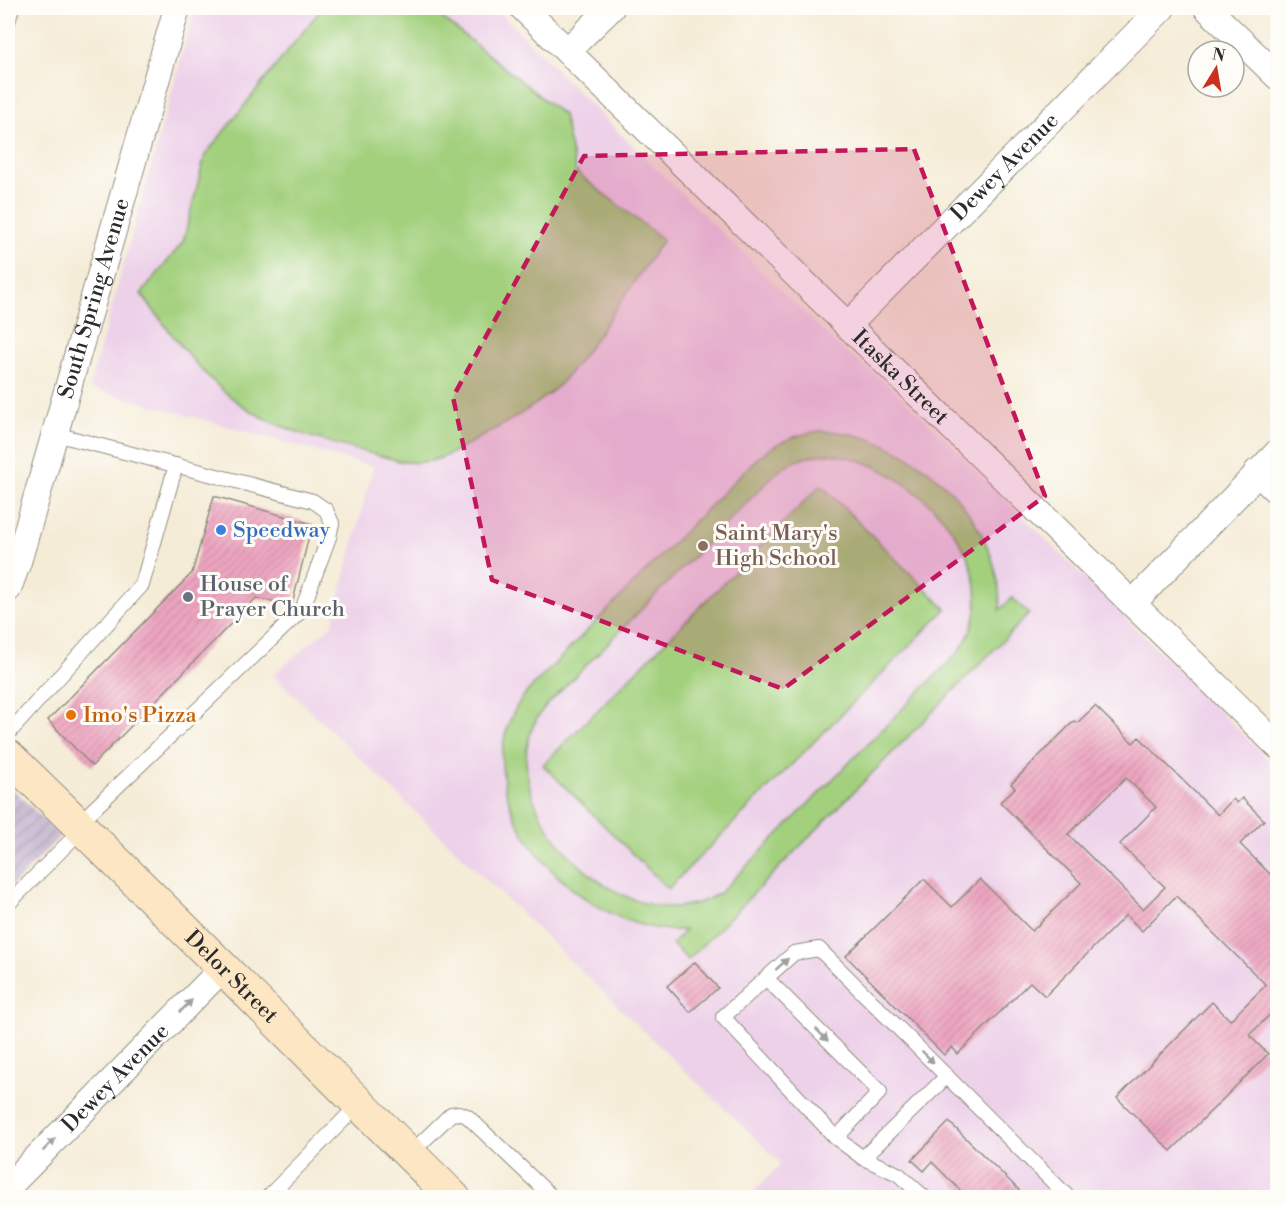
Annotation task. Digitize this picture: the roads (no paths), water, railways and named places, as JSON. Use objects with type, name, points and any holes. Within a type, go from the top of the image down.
[{"type":"street","name":"South Spring Avenue","points":[[8,589],[18,562],[177,8]]},
{"type":"street","name":"Itaska Street","points":[[523,8],[1278,746]]},
{"type":"street","points":[[567,51],[611,8]]},
{"type":"street","name":"Dewey Avenue","points":[[847,326],[1162,8]]},
{"type":"street","points":[[1207,8],[1278,77]]},
{"type":"street","points":[[1133,603],[1278,452]]},
{"type":"street","points":[[1257,472],[1278,492]]},
{"type":"street","name":"Delor Street","points":[[8,756],[454,1197]]},
{"type":"street","name":"Dewey Avenue","points":[[8,1186],[222,969]]},
{"type":"lane","points":[[8,22],[12,8]]},
{"type":"lane","points":[[8,904],[80,826],[302,610],[332,523],[326,510],[313,501],[55,434]]},
{"type":"lane","points":[[8,734],[142,585],[176,465]]},
{"type":"lane","points":[[925,1197],[898,1174],[863,1158],[836,1138],[723,1017],[794,953],[819,949],[1069,1197]]},
{"type":"lane","points":[[766,978],[880,1092],[836,1138]]},
{"type":"lane","points":[[863,1158],[947,1076]]},
{"type":"lane","points":[[267,1197],[359,1104]]},
{"type":"lane","points":[[410,1154],[451,1114],[459,1113],[467,1116],[553,1197]]},
{"type":"place","name":"Speedway","points":[[221,530]]},
{"type":"place","name":"Saint Mary's High School","points":[[703,546]]},
{"type":"place","name":"House of Prayer Church","points":[[188,597]]},
{"type":"place","name":"Imo's Pizza","points":[[71,715]]}]
